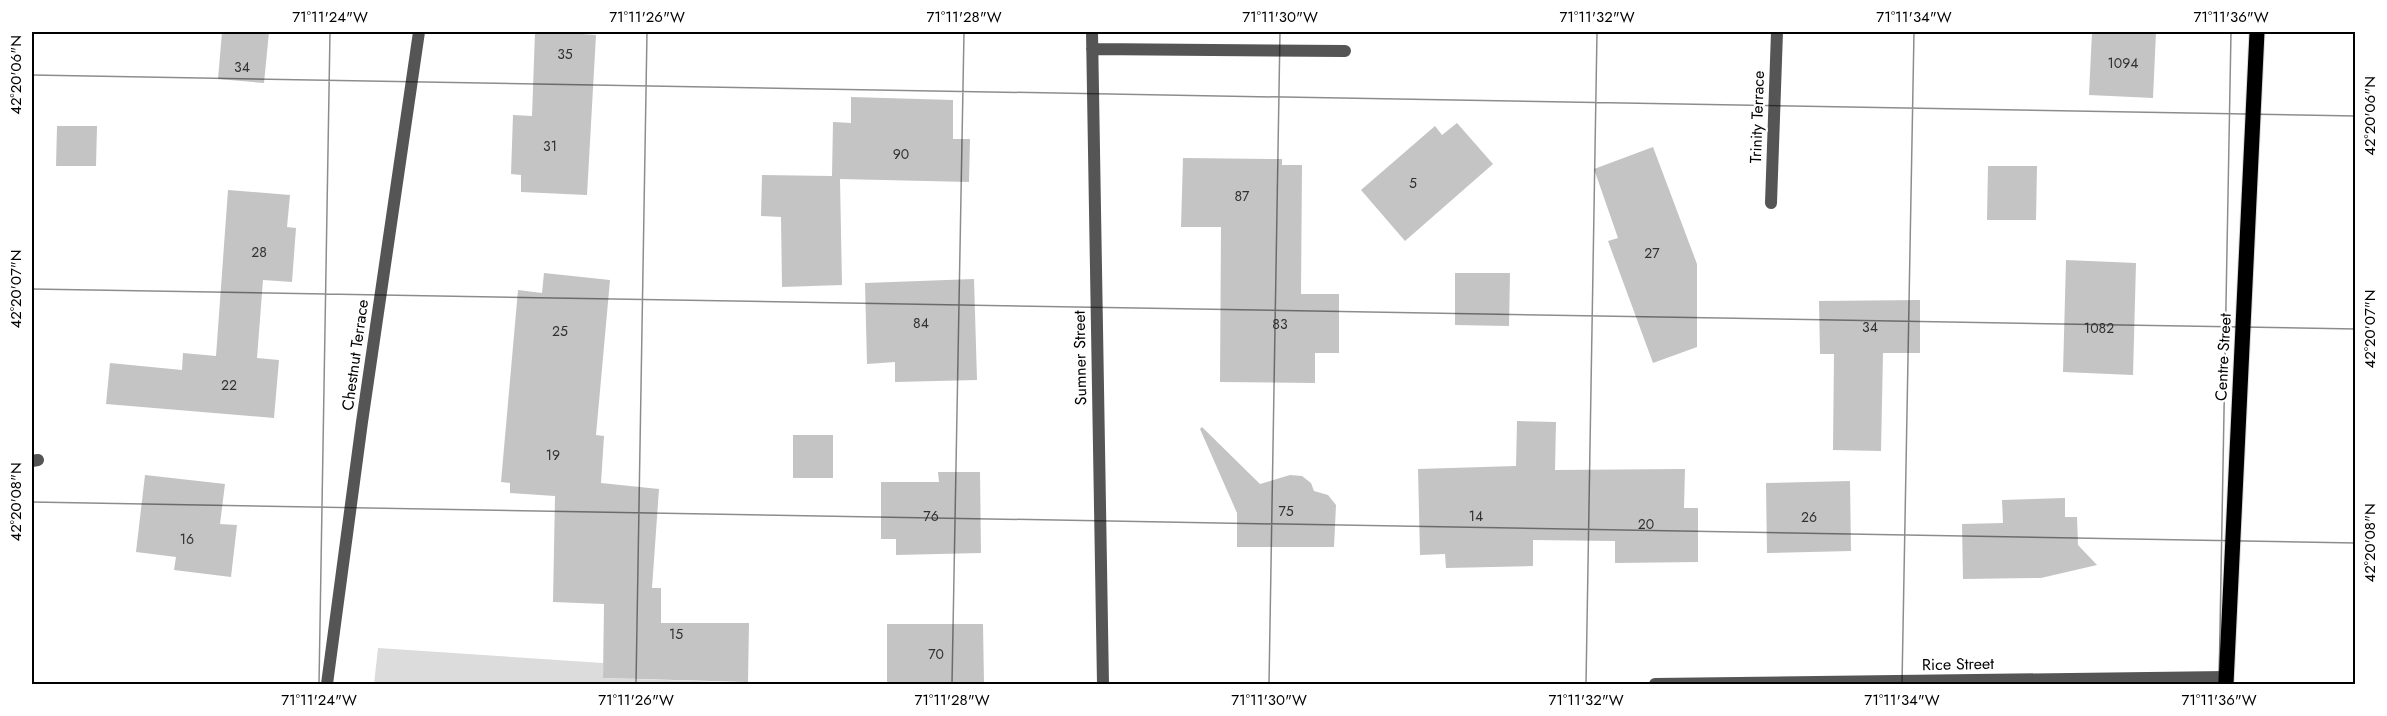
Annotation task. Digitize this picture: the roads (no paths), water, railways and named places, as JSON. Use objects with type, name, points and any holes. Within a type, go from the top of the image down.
[{"type":"main road","name":"Centre Street","points":[[2226,681],[2257,32]]},
{"type":"street","name":"Chestnut Terrace","points":[[327,684],[363,410],[418,32]]},
{"type":"street","name":"Sumner Street","points":[[1092,32],[1103,684]]},
{"type":"street","name":"Trinity Terrace","points":[[1771,202],[1777,32]]},
{"type":"street","points":[[1092,49],[1345,51]]},
{"type":"street","name":"Rice Street","points":[[1655,684],[2226,681]]}]
